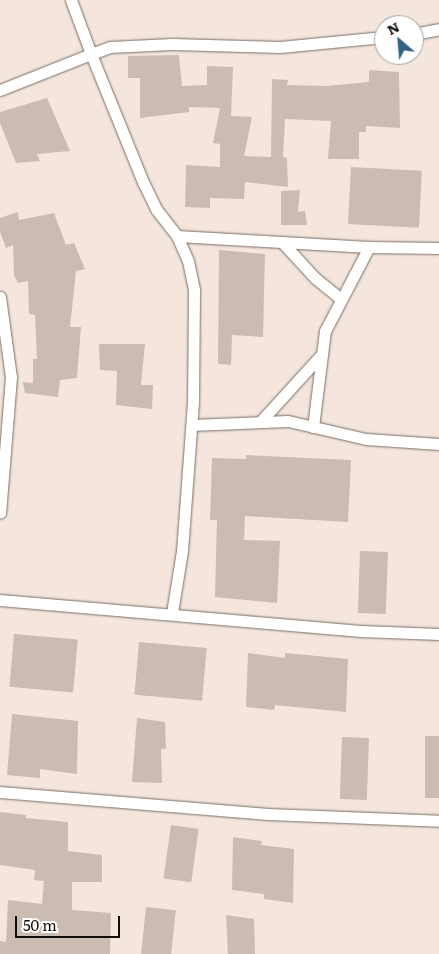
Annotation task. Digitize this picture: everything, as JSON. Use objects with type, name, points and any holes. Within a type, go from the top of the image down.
[{"type":"street","points":[[71,0],[143,182],[156,209],[177,236],[188,261],[194,290],[192,425],[182,551],[172,613]]},
{"type":"street","points":[[424,32],[439,29]]},
{"type":"street","points":[[0,90],[110,48],[136,46],[280,47],[374,38]]},
{"type":"street","points":[[177,236],[369,247],[439,248]]},
{"type":"street","points":[[282,242],[314,278],[341,299]]},
{"type":"street","points":[[313,427],[325,331],[369,247]]},
{"type":"street","points":[[0,297],[11,377],[0,513]]},
{"type":"street","points":[[261,421],[321,355]]},
{"type":"street","points":[[192,425],[261,421],[288,422],[366,440],[439,444]]},
{"type":"street","points":[[0,600],[172,613],[361,631],[439,634]]},
{"type":"street","points":[[0,792],[268,814],[439,821]]},
{"type":"building","points":[[179,55],[182,86],[207,85],[207,66],[233,67],[231,116],[252,117],[244,156],[271,157],[272,79],[288,80],[287,85],[326,86],[369,82],[369,70],[399,72],[400,128],[366,126],[366,132],[359,132],[359,159],[328,159],[331,121],[285,119],[283,157],[287,158],[288,187],[245,182],[244,199],[210,198],[210,208],[185,207],[186,165],[220,167],[220,144],[213,143],[220,108],[189,107],[189,112],[140,118],[140,78],[128,78],[128,56]]},
{"type":"building","points":[[47,98],[70,151],[37,154],[40,161],[16,163],[0,123],[0,112]]},
{"type":"building","points":[[351,167],[422,171],[419,228],[348,224]]},
{"type":"building","points":[[300,190],[298,212],[305,211],[307,225],[281,225],[281,191]]},
{"type":"building","points":[[18,212],[19,220],[54,213],[66,245],[74,243],[85,269],[76,271],[70,327],[81,327],[77,378],[60,380],[58,397],[25,393],[23,382],[33,383],[33,359],[37,359],[35,315],[29,314],[28,281],[18,283],[14,275],[13,245],[6,248],[0,232],[0,218]]},
{"type":"building","points":[[219,250],[265,254],[263,337],[232,335],[231,365],[218,364]]},
{"type":"building","points":[[99,344],[145,344],[141,385],[153,385],[152,409],[116,405],[117,371],[100,370]]},
{"type":"building","points":[[246,455],[351,460],[348,522],[245,516],[244,540],[280,541],[277,603],[215,597],[217,520],[210,520],[212,458],[246,459]]},
{"type":"building","points":[[360,551],[388,552],[386,614],[358,613]]},
{"type":"building","points":[[14,634],[78,640],[73,692],[9,687]]},
{"type":"building","points":[[139,642],[207,648],[202,701],[134,695]]},
{"type":"building","points":[[248,653],[285,658],[285,653],[348,659],[346,712],[275,705],[274,710],[246,707]]},
{"type":"building","points":[[12,714],[78,721],[77,774],[40,769],[40,778],[7,775]]},
{"type":"building","points":[[137,718],[165,722],[166,749],[161,749],[162,783],[132,782]]},
{"type":"building","points":[[425,736],[439,736],[439,798],[425,798]]},
{"type":"building","points":[[342,737],[369,738],[367,800],[340,799]]},
{"type":"building","points":[[0,812],[26,815],[26,818],[68,822],[68,851],[102,855],[102,882],[72,882],[72,910],[111,913],[110,954],[0,954],[0,941],[6,942],[8,900],[42,904],[44,881],[34,880],[35,870],[0,865]]},
{"type":"building","points":[[171,825],[199,829],[191,882],[163,878]]},
{"type":"building","points":[[233,837],[262,841],[261,845],[294,849],[293,903],[264,899],[264,894],[232,890]]},
{"type":"building","points":[[146,907],[176,910],[171,954],[141,954]]},
{"type":"building","points":[[226,915],[254,919],[255,954],[228,954]]}]
